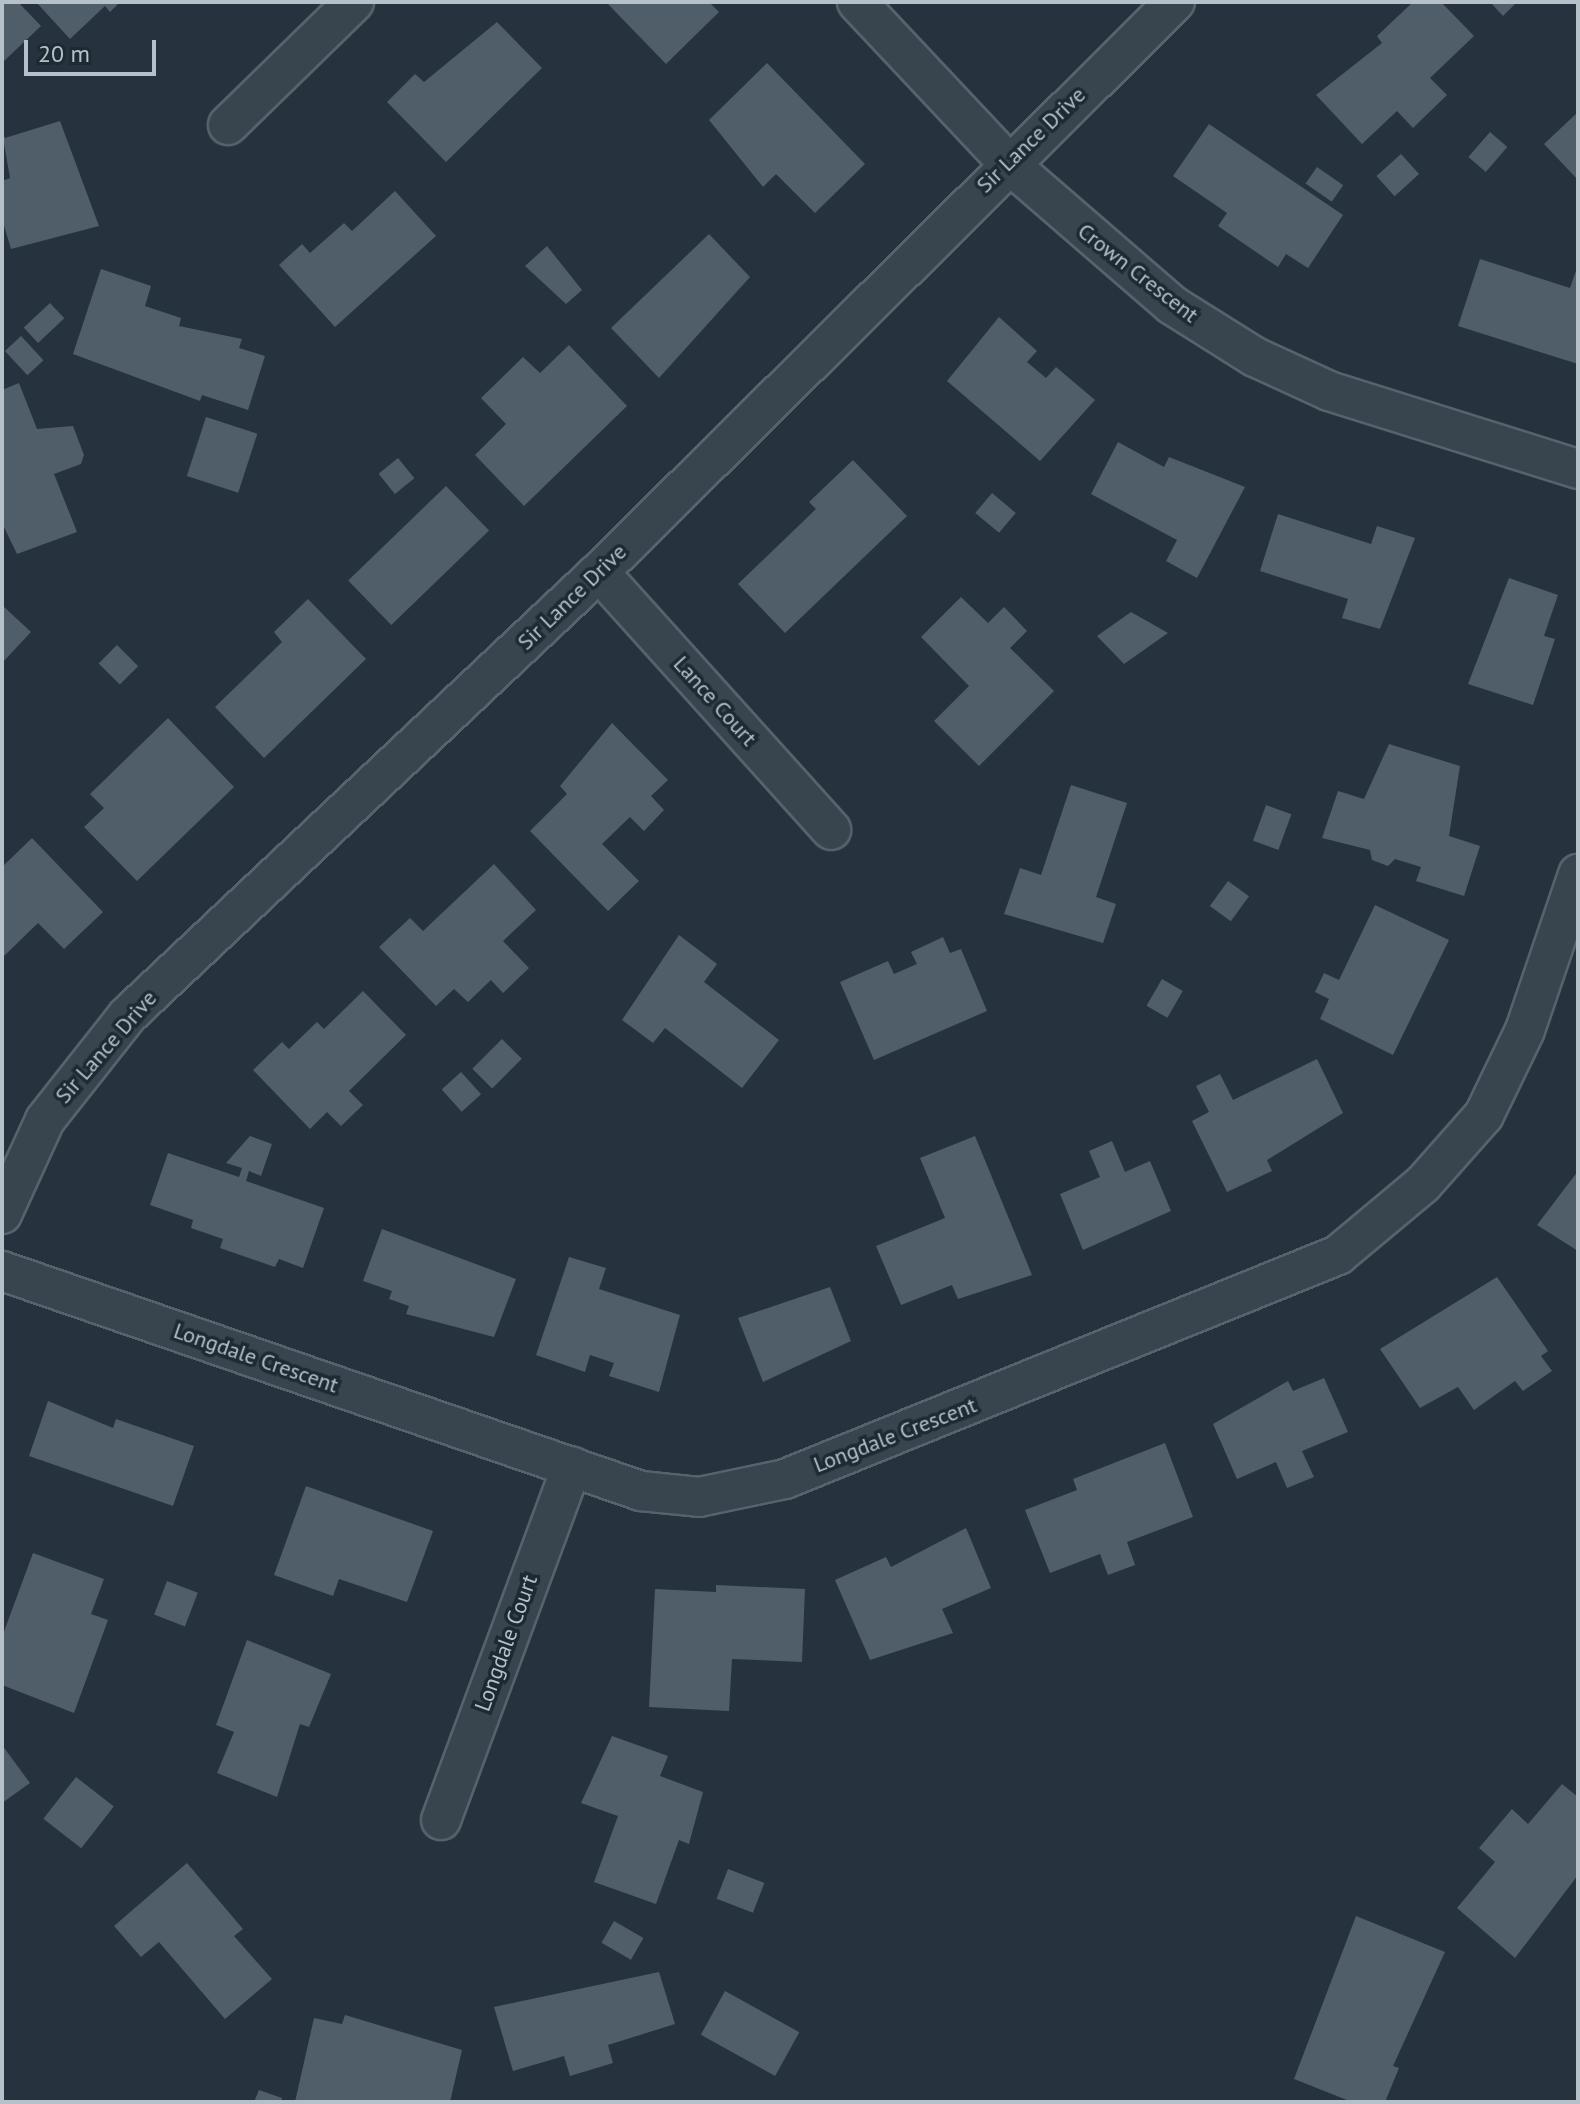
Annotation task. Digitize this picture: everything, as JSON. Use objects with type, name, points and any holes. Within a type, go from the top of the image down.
[{"type":"street","points":[[228,125],[354,2]]},
{"type":"street","name":"Crown Crescent","points":[[857,2],[1007,162],[1161,296],[1255,357],[1329,391],[1578,469]]},
{"type":"street","name":"Sir Lance Drive","points":[[2,1214],[45,1120],[128,1015],[599,572],[1007,162],[1175,2]]},
{"type":"street","name":"Lance Court","points":[[599,572],[831,830]]},
{"type":"street","name":"Longdale Crescent","points":[[2,1271],[641,1491],[699,1497],[785,1479],[1338,1255],[1423,1184],[1484,1115],[1525,1030],[1578,874]]},
{"type":"street","name":"Longdale Court","points":[[441,1820],[572,1466]]},
{"type":"building","points":[[2,2],[18,2],[41,26],[4,61]]},
{"type":"building","points":[[36,2],[120,2],[110,12],[105,6],[70,39]]},
{"type":"building","points":[[606,2],[709,2],[719,12],[666,64]]},
{"type":"building","points":[[1413,2],[1441,2],[1474,36],[1430,78],[1447,95],[1413,128],[1397,111],[1362,144],[1316,95],[1382,43],[1377,36]]},
{"type":"building","points":[[1490,2],[1517,2],[1503,16]]},
{"type":"building","points":[[497,22],[542,68],[446,162],[387,102],[415,74],[424,82]]},
{"type":"building","points":[[767,63],[865,164],[815,213],[776,174],[763,187],[709,120]]},
{"type":"building","points":[[1578,112],[1578,180],[1544,144]]},
{"type":"building","points":[[60,121],[99,226],[11,249],[2,219],[2,181],[10,178],[2,132],[5,138]]},
{"type":"building","points":[[1209,124],[1343,215],[1308,268],[1286,254],[1278,267],[1218,226],[1227,213],[1173,176]]},
{"type":"building","points":[[1490,132],[1507,147],[1486,172],[1468,157]]},
{"type":"building","points":[[1401,154],[1419,174],[1395,196],[1376,176]]},
{"type":"building","points":[[1317,167],[1343,185],[1332,202],[1306,183]]},
{"type":"building","points":[[395,191],[436,236],[335,327],[279,265],[302,244],[310,253],[344,223],[352,231]]},
{"type":"building","points":[[709,234],[750,277],[659,378],[611,328]]},
{"type":"building","points":[[547,246],[582,290],[566,304],[525,266]]},
{"type":"building","points":[[1480,259],[1570,288],[1578,265],[1578,364],[1458,326]]},
{"type":"building","points":[[101,269],[151,286],[145,306],[181,318],[179,326],[242,339],[239,348],[265,356],[248,410],[202,395],[200,401],[73,354]]},
{"type":"building","points":[[50,303],[64,318],[38,343],[24,328]]},
{"type":"building","points":[[999,317],[1037,351],[1027,362],[1046,378],[1056,367],[1095,400],[1040,461],[947,381]]},
{"type":"building","points":[[21,336],[44,360],[27,375],[5,351]]},
{"type":"building","points":[[569,345],[627,406],[524,506],[475,455],[506,424],[481,398],[523,357],[540,373]]},
{"type":"building","points":[[19,383],[37,429],[73,426],[84,455],[81,464],[54,474],[77,532],[17,554],[2,523],[2,390]]},
{"type":"building","points":[[206,417],[257,434],[238,493],[187,476]]},
{"type":"building","points":[[1118,442],[1164,467],[1169,457],[1245,487],[1197,578],[1166,561],[1177,540],[1091,494]]},
{"type":"building","points":[[398,458],[414,478],[395,494],[379,474]]},
{"type":"building","points":[[853,460],[907,516],[785,633],[738,584],[816,509],[809,502]]},
{"type":"building","points":[[446,486],[489,531],[391,625],[348,580]]},
{"type":"building","points":[[992,493],[1016,513],[999,533],[975,513]]},
{"type":"building","points":[[1278,514],[1371,544],[1377,526],[1415,538],[1380,629],[1342,618],[1348,599],[1260,571]]},
{"type":"building","points":[[1509,578],[1558,595],[1544,636],[1555,639],[1533,705],[1468,684]]},
{"type":"building","points":[[961,597],[988,623],[1004,607],[1027,631],[1010,648],[1054,691],[979,766],[934,721],[969,686],[921,637]]},
{"type":"building","points":[[308,599],[366,659],[264,758],[215,707],[282,642],[274,632]]},
{"type":"building","points":[[2,605],[31,632],[2,663]]},
{"type":"building","points":[[1131,612],[1168,633],[1124,664],[1097,636]]},
{"type":"building","points":[[117,645],[138,666],[120,685],[99,663]]},
{"type":"building","points":[[168,718],[234,787],[137,881],[84,827],[104,808],[90,794]]},
{"type":"building","points":[[612,723],[668,780],[651,796],[664,810],[644,831],[630,817],[602,844],[639,881],[608,911],[530,831],[567,794],[560,786]]},
{"type":"building","points":[[1389,744],[1460,766],[1449,836],[1480,846],[1464,896],[1416,881],[1421,867],[1395,859],[1388,866],[1372,860],[1370,850],[1322,838],[1338,791],[1364,799]]},
{"type":"building","points":[[1071,785],[1127,803],[1096,897],[1116,904],[1103,943],[1004,914],[1020,868],[1041,875]]},
{"type":"building","points":[[1266,805],[1291,814],[1278,850],[1253,841]]},
{"type":"building","points":[[32,838],[103,912],[64,949],[38,923],[2,958],[2,867]]},
{"type":"building","points":[[494,864],[536,910],[503,941],[529,968],[503,993],[491,980],[468,1002],[454,989],[436,1006],[379,947],[410,918],[423,931]]},
{"type":"building","points":[[1228,881],[1249,896],[1231,921],[1210,906]]},
{"type":"building","points":[[1375,905],[1449,940],[1393,1055],[1320,1019],[1329,999],[1315,992],[1324,973],[1339,980]]},
{"type":"building","points":[[679,935],[717,964],[704,982],[779,1040],[742,1088],[665,1028],[653,1043],[622,1020]]},
{"type":"building","points":[[943,937],[950,953],[961,949],[987,1011],[874,1060],[840,982],[888,961],[894,974],[917,964],[911,952]]},
{"type":"building","points":[[1162,979],[1183,991],[1167,1018],[1146,1006]]},
{"type":"building","points":[[363,991],[406,1035],[349,1091],[363,1105],[341,1126],[327,1112],[310,1129],[253,1070],[282,1042],[289,1049],[317,1022],[324,1029]]},
{"type":"building","points":[[502,1039],[522,1059],[492,1088],[472,1069]]},
{"type":"building","points":[[1317,1059],[1343,1113],[1267,1160],[1272,1171],[1227,1192],[1192,1121],[1209,1112],[1196,1086],[1220,1074],[1233,1100]]},
{"type":"building","points":[[461,1072],[481,1094],[462,1112],[442,1089]]},
{"type":"building","points":[[250,1136],[272,1144],[261,1176],[249,1171],[246,1181],[324,1208],[303,1268],[279,1259],[275,1267],[220,1248],[223,1239],[191,1228],[193,1220],[150,1205],[168,1153],[239,1177],[242,1168],[226,1163]]},
{"type":"building","points":[[975,1136],[1032,1275],[958,1299],[952,1285],[901,1305],[876,1246],[945,1218],[920,1158]]},
{"type":"building","points":[[1112,1141],[1125,1172],[1150,1161],[1171,1211],[1083,1250],[1060,1194],[1100,1177],[1089,1151]]},
{"type":"building","points":[[1578,1171],[1578,1251],[1537,1225]]},
{"type":"building","points":[[382,1229],[516,1279],[494,1337],[406,1314],[409,1306],[389,1299],[392,1291],[363,1281]]},
{"type":"building","points":[[569,1257],[606,1268],[599,1289],[680,1315],[659,1392],[609,1376],[614,1363],[590,1355],[585,1372],[536,1355]]},
{"type":"building","points":[[1497,1277],[1548,1351],[1541,1356],[1552,1371],[1523,1391],[1515,1381],[1474,1410],[1458,1387],[1420,1408],[1380,1349]]},
{"type":"building","points":[[830,1287],[851,1341],[763,1382],[738,1318]]},
{"type":"building","points":[[1324,1378],[1348,1432],[1302,1451],[1314,1477],[1287,1488],[1276,1462],[1237,1479],[1213,1424],[1288,1381],[1293,1391]]},
{"type":"building","points":[[48,1401],[113,1428],[116,1419],[194,1446],[173,1506],[29,1456]]},
{"type":"building","points":[[1165,1443],[1193,1517],[1127,1542],[1135,1565],[1108,1575],[1100,1554],[1050,1573],[1025,1510],[1077,1490],[1073,1479]]},
{"type":"building","points":[[306,1486],[433,1531],[407,1602],[339,1579],[333,1596],[274,1575]]},
{"type":"building","points":[[966,1528],[991,1588],[942,1609],[953,1633],[870,1660],[835,1580],[886,1557],[891,1567]]},
{"type":"building","points":[[33,1553],[104,1579],[91,1614],[108,1620],[74,1713],[2,1685],[2,1637]]},
{"type":"building","points":[[167,1581],[198,1593],[185,1626],[154,1615]]},
{"type":"building","points":[[716,1585],[805,1589],[802,1662],[732,1659],[729,1711],[649,1707],[655,1589],[716,1592]]},
{"type":"building","points":[[247,1640],[331,1674],[309,1727],[300,1724],[277,1797],[217,1773],[234,1732],[216,1725]]},
{"type":"building","points":[[612,1736],[668,1756],[660,1776],[703,1792],[689,1844],[679,1840],[656,1904],[594,1882],[618,1816],[581,1803]]},
{"type":"building","points":[[2,1745],[30,1783],[2,1803]]},
{"type":"building","points":[[76,1777],[114,1807],[81,1848],[43,1819]]},
{"type":"building","points":[[1562,1784],[1578,1797],[1578,1875],[1515,1958],[1457,1908],[1495,1862],[1479,1848],[1512,1809],[1528,1824]]},
{"type":"building","points":[[187,1863],[243,1929],[234,1936],[272,1979],[225,2019],[159,1942],[141,1957],[114,1926]]},
{"type":"building","points":[[728,1869],[764,1883],[753,1913],[717,1899]]},
{"type":"building","points":[[1356,1916],[1445,1952],[1393,2066],[1399,2068],[1385,2102],[1352,2102],[1294,2079]]},
{"type":"building","points":[[614,1921],[643,1938],[631,1960],[602,1943]]},
{"type":"building","points":[[659,1972],[675,2024],[608,2045],[613,2063],[570,2076],[564,2056],[513,2071],[494,2007]]},
{"type":"building","points":[[725,1991],[799,2032],[775,2076],[701,2035]]},
{"type":"building","points":[[345,2015],[462,2050],[450,2102],[295,2102],[314,2018],[342,2024]]},
{"type":"building","points":[[259,2090],[282,2098],[281,2102],[254,2102]]}]
